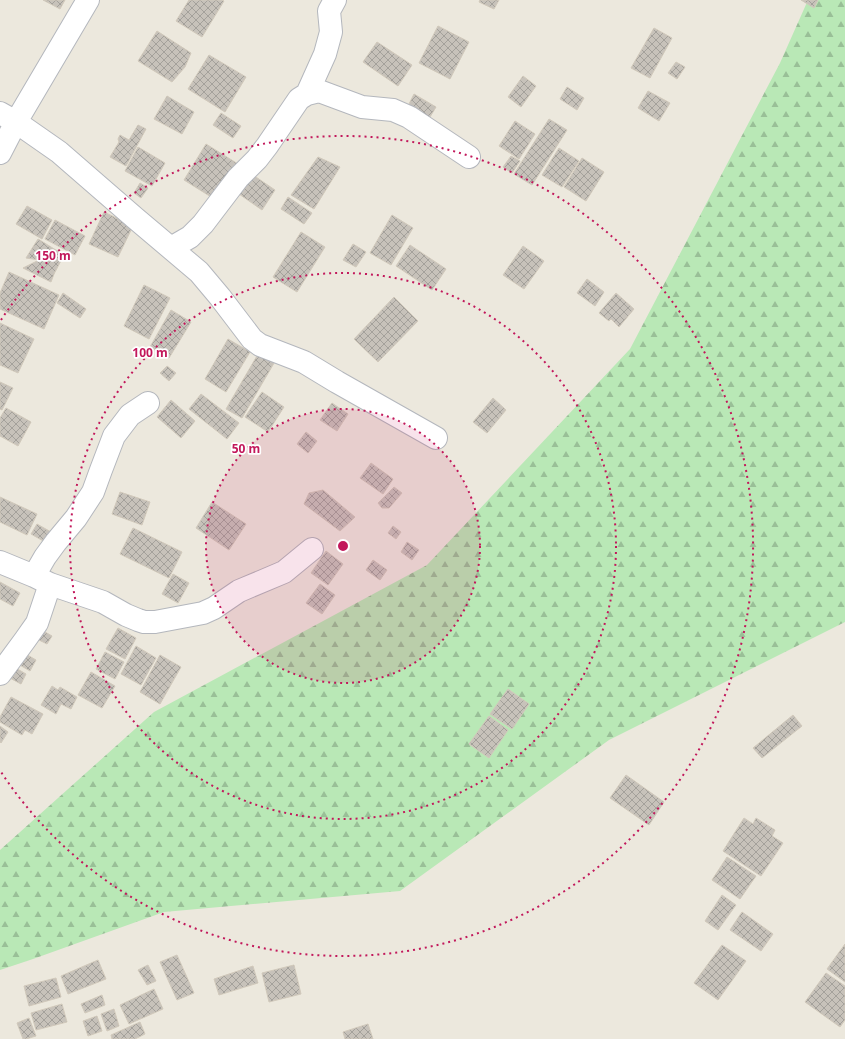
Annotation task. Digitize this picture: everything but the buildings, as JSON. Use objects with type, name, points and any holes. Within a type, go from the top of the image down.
[{"type":"street","points":[[0,153],[8,117],[88,0]]},
{"type":"street","points":[[307,94],[325,54],[332,32],[329,11],[335,0]]},
{"type":"street","points":[[171,248],[190,237],[203,224],[238,178],[268,146],[299,99],[307,94],[319,92],[362,108],[393,110],[408,116],[469,157]]},
{"type":"street","points":[[8,117],[59,152],[199,272],[252,339],[260,345],[304,362],[436,438]]},
{"type":"street","points":[[0,674],[37,622],[45,557],[76,518],[93,492],[114,436],[130,415],[148,403]]},
{"type":"street","points":[[0,562],[42,580],[103,602],[138,620],[144,622],[155,622],[203,613],[214,608],[239,591],[284,572],[312,549]]},
{"type":"green space","points":[[808,0],[845,0],[845,622],[609,740],[400,891],[164,912],[0,970],[0,850],[154,712],[427,565],[630,349],[780,63]]}]
